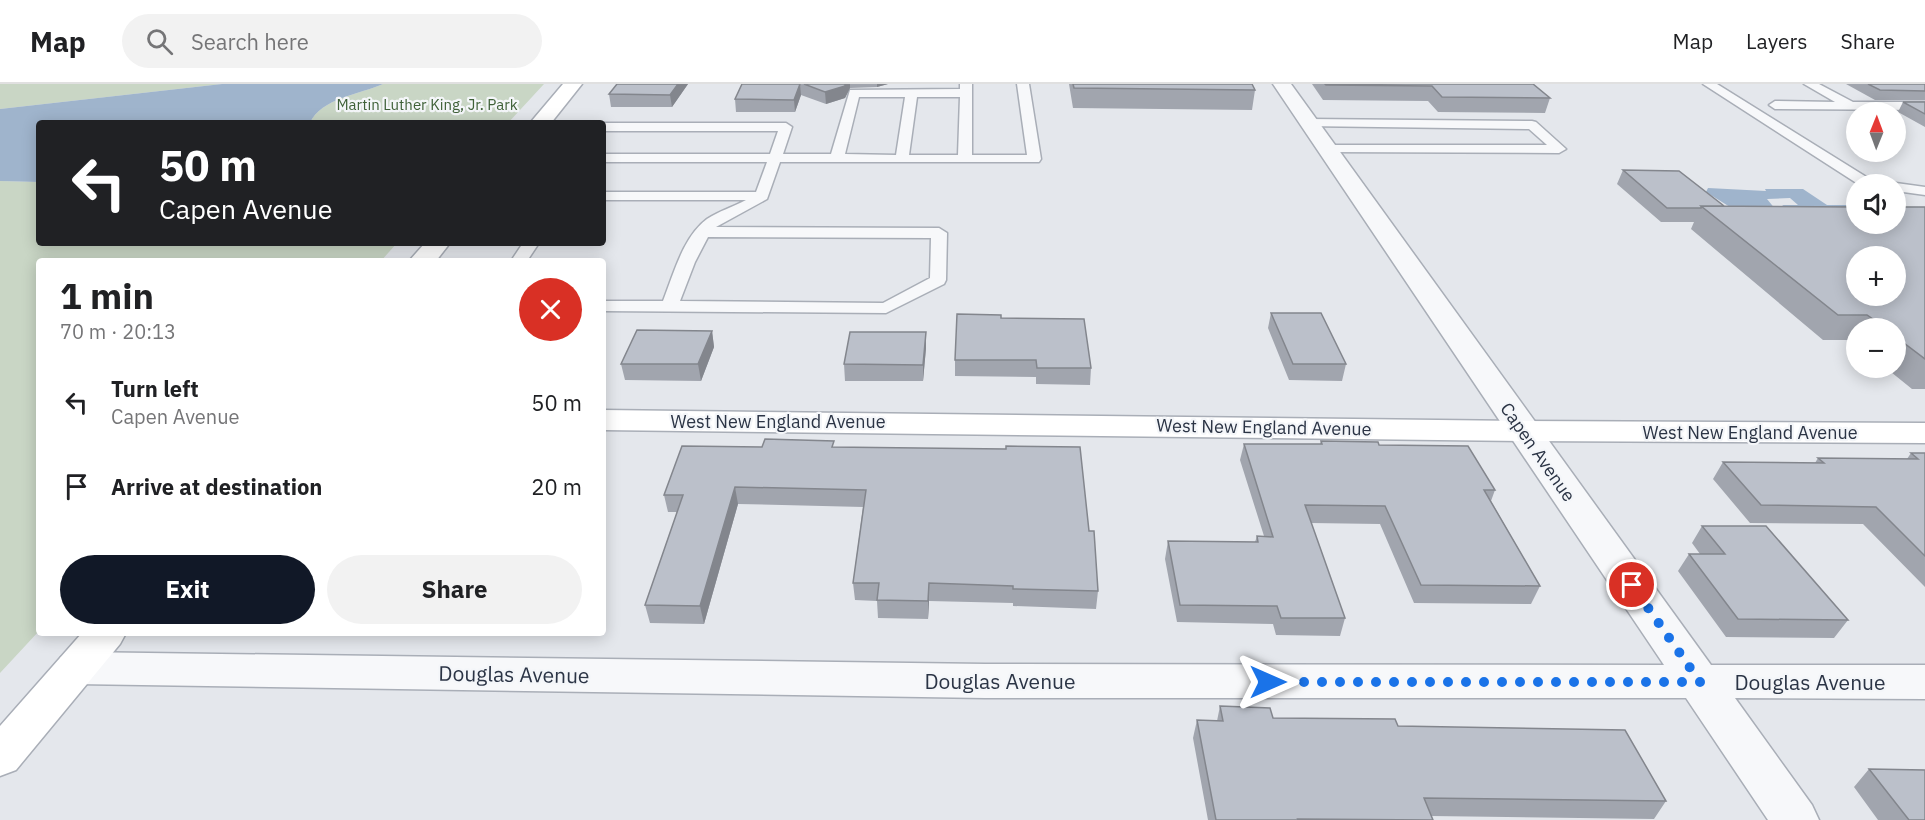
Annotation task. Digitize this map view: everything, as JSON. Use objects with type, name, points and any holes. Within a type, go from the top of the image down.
[{"type":"street","points":[[543,120],[573,84]]},
{"type":"street","name":"Capen Avenue","points":[[1282,84],[1795,820]]},
{"type":"street","points":[[425,258],[435,246]]},
{"type":"street","name":"West New England Avenue","points":[[606,420],[1925,433]]},
{"type":"street","points":[[0,757],[103,636]]},
{"type":"street","name":"Douglas Avenue","points":[[76,668],[986,681],[1925,682]]},
{"type":"lane","points":[[606,158],[1034,159],[1023,84]]},
{"type":"lane","points":[[1709,84],[1851,174]]},
{"type":"lane","points":[[1810,84],[1846,103]]},
{"type":"lane","points":[[837,159],[854,93],[912,93],[966,89],[965,159]]},
{"type":"lane","points":[[902,159],[912,93]]},
{"type":"lane","points":[[1775,105],[1846,106]]},
{"type":"lane","points":[[1906,106],[1925,106]]},
{"type":"lane","points":[[1308,123],[1532,125],[1559,149],[1326,148]]},
{"type":"lane","points":[[606,127],[786,127],[762,196],[753,204],[713,222],[701,232],[669,307]]},
{"type":"lane","points":[[1906,188],[1925,191]]},
{"type":"lane","points":[[606,196],[762,196]]},
{"type":"lane","points":[[606,306],[886,308],[938,280],[939,233],[701,232]]},
{"type":"green space","points":[[0,84],[222,84],[0,109]]},
{"type":"green space","name":"Martin Luther King, Jr. Park","points":[[383,84],[544,84],[511,120],[312,120],[323,108],[342,98]]},
{"type":"green space","points":[[0,181],[36,182],[36,246],[394,246],[384,258],[36,258],[36,634],[0,673]]},
{"type":"water","points":[[222,84],[383,84],[332,102],[312,120],[36,120],[36,182],[0,181],[0,109]]},
{"type":"water","points":[[1708,188],[1766,191],[1765,189],[1803,189],[1827,205],[1846,205],[1846,215],[1798,216],[1782,205],[1798,205],[1790,198],[1767,199],[1776,210],[1730,207],[1706,192]]},
{"type":"building","points":[[617,84],[678,84],[670,95],[609,94]]},
{"type":"building","points":[[742,84],[800,84],[794,100],[735,99]]},
{"type":"building","points":[[804,84],[845,84],[845,86],[825,92]]},
{"type":"building","points":[[1073,84],[1252,84],[1255,90],[1074,88]]},
{"type":"building","points":[[1325,84],[1533,84],[1550,98],[1442,97],[1432,86]]},
{"type":"building","points":[[1868,84],[1925,84],[1925,91],[1880,90]]},
{"type":"building","points":[[1906,102],[1925,102],[1925,114],[1906,104]]},
{"type":"building","points":[[1623,170],[1679,171],[1724,206],[1667,208]]},
{"type":"building","points":[[1701,206],[1846,207],[1846,234],[1906,234],[1906,207],[1925,207],[1925,359],[1906,345],[1906,318],[1871,318],[1867,315],[1838,315]]},
{"type":"building","points":[[1271,313],[1321,313],[1346,364],[1293,364]]},
{"type":"building","points":[[957,314],[1001,315],[1001,318],[1084,319],[1091,368],[1037,368],[1036,360],[955,360]]},
{"type":"building","points":[[637,330],[712,331],[698,364],[621,364]]},
{"type":"building","points":[[850,332],[926,332],[923,365],[844,364]]},
{"type":"building","points":[[765,439],[834,441],[832,447],[1006,449],[1006,446],[1080,447],[1089,531],[1094,531],[1098,591],[1013,589],[1013,586],[929,583],[928,601],[877,600],[879,583],[853,583],[866,490],[735,487],[700,606],[645,605],[683,495],[664,495],[682,446],[762,447]]},
{"type":"building","points":[[1321,441],[1378,442],[1379,445],[1468,446],[1495,490],[1484,490],[1540,586],[1421,585],[1385,506],[1305,505],[1345,618],[1281,618],[1277,606],[1180,605],[1168,541],[1258,542],[1257,536],[1273,537],[1244,444],[1322,444]]},
{"type":"building","points":[[1911,453],[1925,453],[1925,556],[1876,507],[1761,505],[1723,462],[1824,463],[1818,458],[1918,459]]},
{"type":"building","points":[[1702,526],[1766,526],[1848,620],[1738,619],[1689,554],[1725,554]]},
{"type":"building","points":[[1220,706],[1270,708],[1273,718],[1395,719],[1398,726],[1625,730],[1666,801],[1424,798],[1433,820],[1216,820],[1197,720],[1223,721]]},
{"type":"building","points":[[1869,769],[1925,770],[1925,820],[1909,820]]},
{"type":"route","points":[[1268,682],[1700,682],[1632,585]]}]
